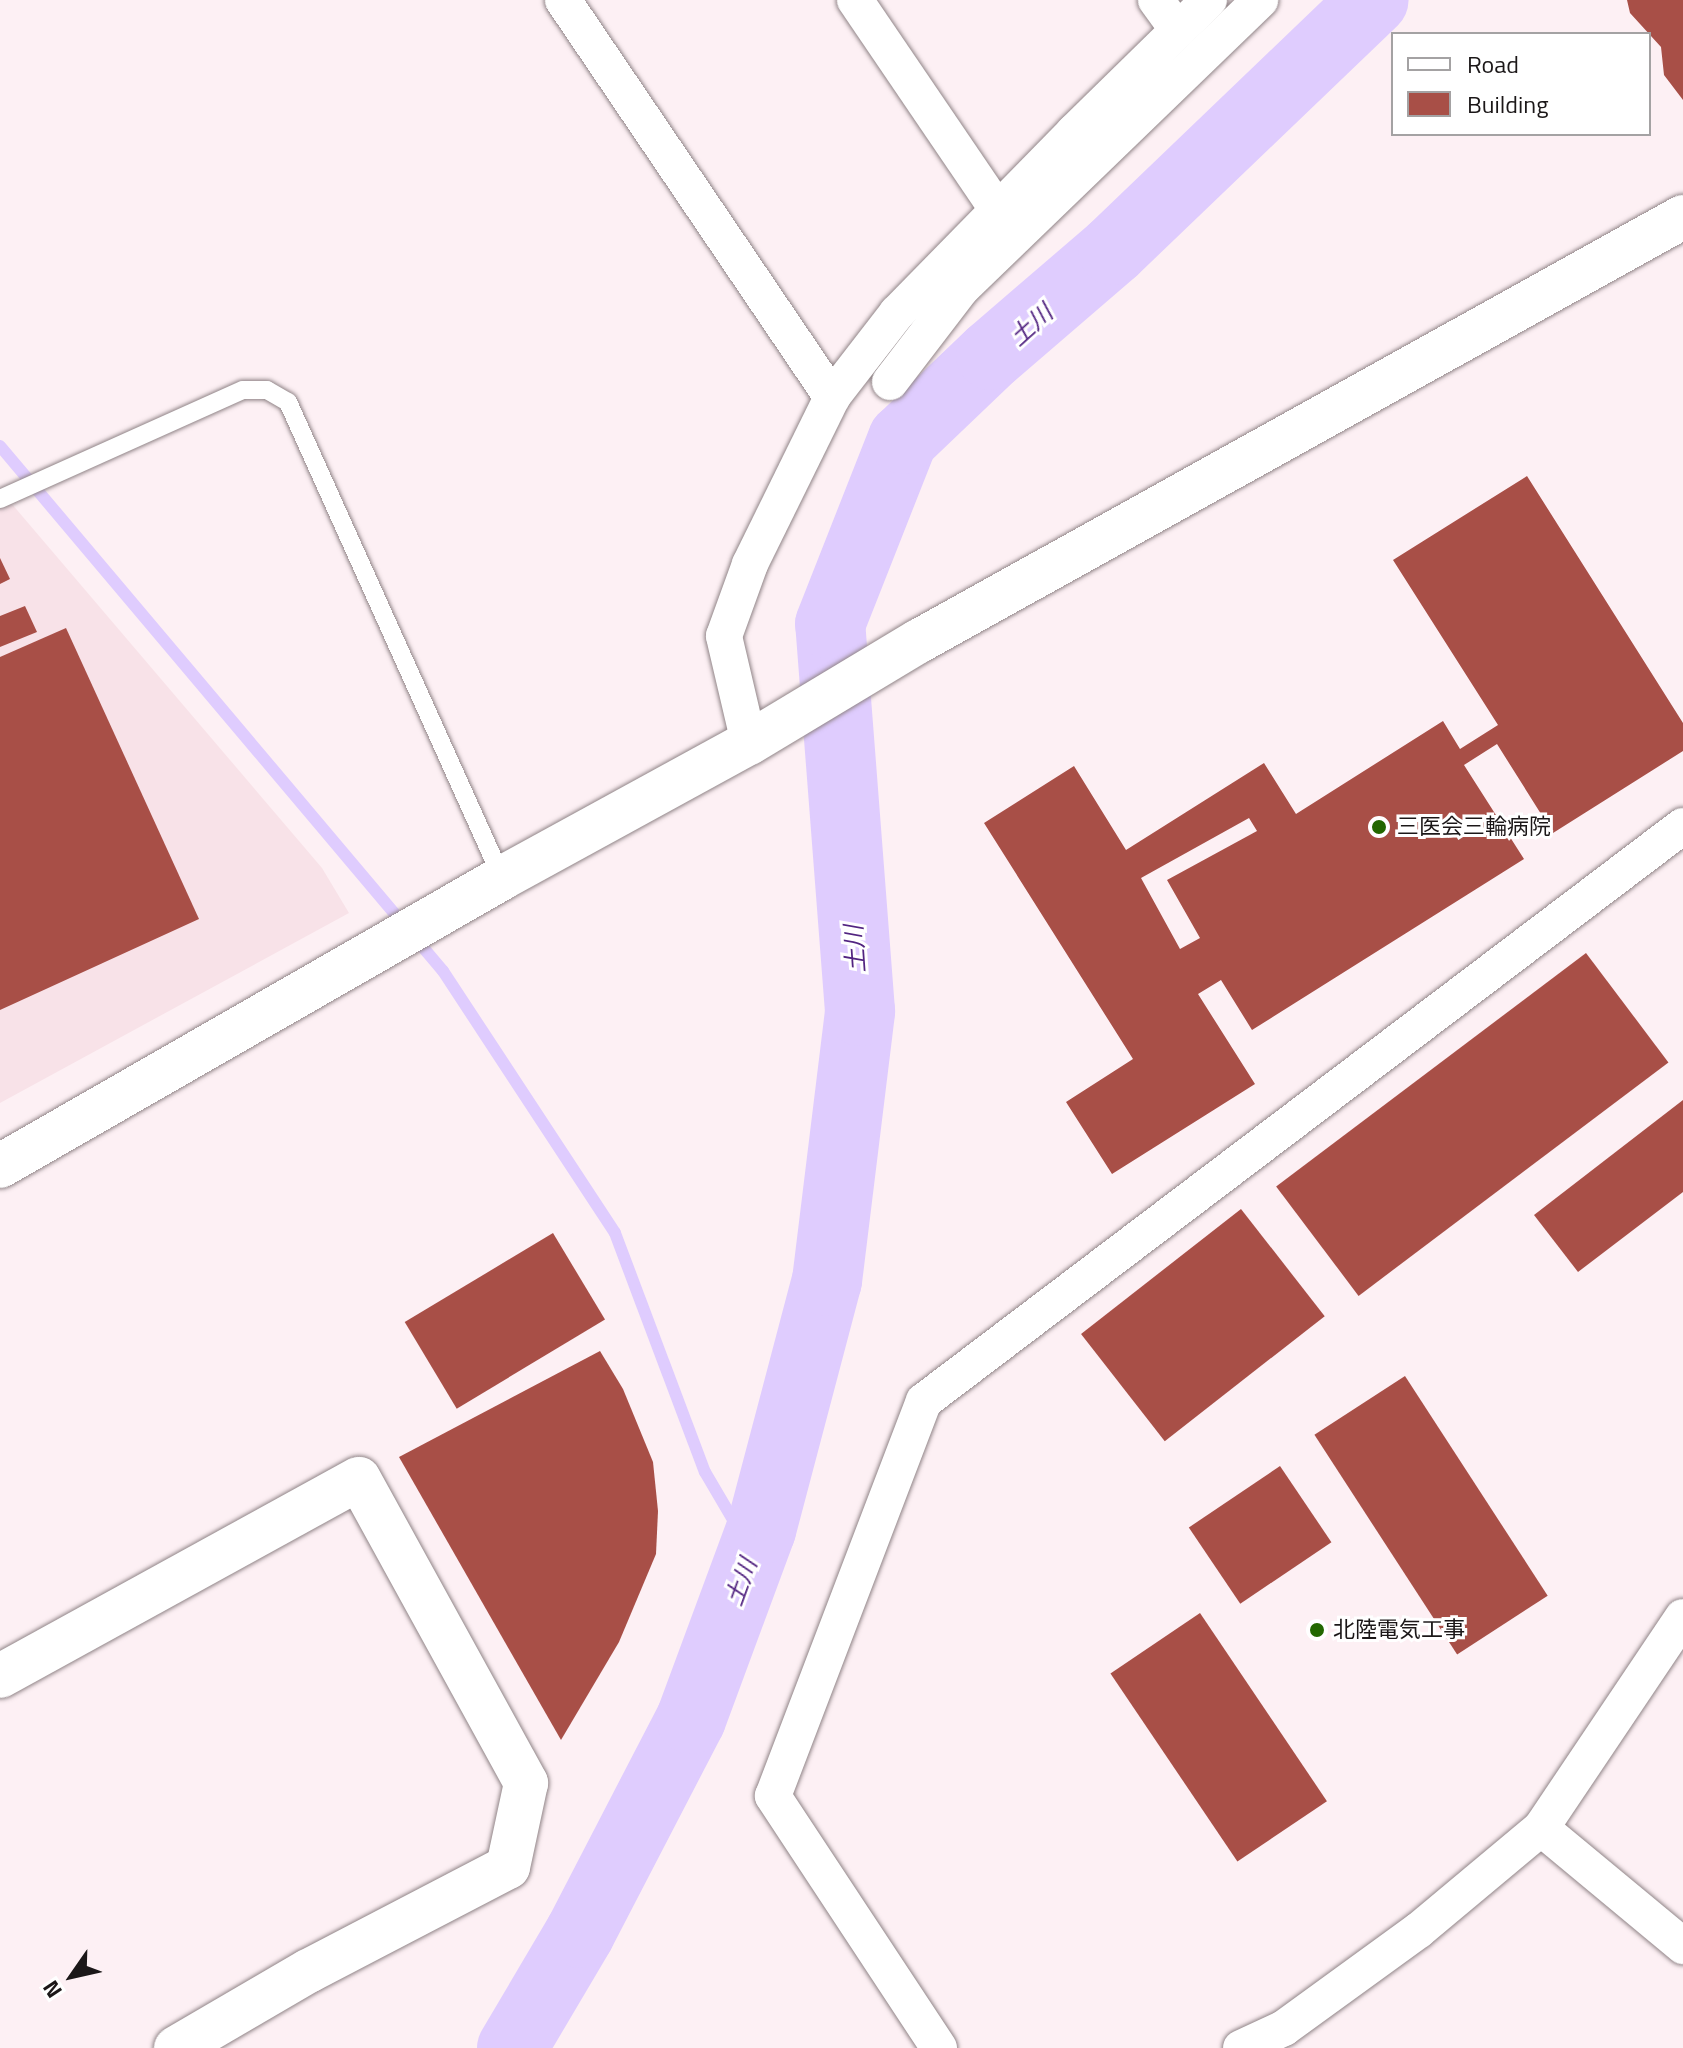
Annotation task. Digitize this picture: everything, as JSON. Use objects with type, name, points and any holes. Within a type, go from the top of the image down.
[{"type":"street","points":[[563,0],[832,397]]},
{"type":"street","points":[[855,0],[999,212]]},
{"type":"street","points":[[1156,0],[1178,30]]},
{"type":"street","points":[[749,743],[724,636],[750,564],[832,397],[897,313],[1209,0]]},
{"type":"street","points":[[890,382],[961,289],[1260,0]]},
{"type":"street","points":[[0,1166],[502,878],[749,743],[919,641],[1683,217]]},
{"type":"street","points":[[939,2048],[773,1796],[924,1401],[1683,826]]},
{"type":"street","points":[[0,1676],[359,1479],[526,1783],[508,1867],[308,1971],[176,2048]]},
{"type":"street","points":[[1241,2048],[1284,2028],[1419,1930],[1541,1828],[1683,1617]]},
{"type":"street","points":[[1541,1828],[1683,1946]]},
{"type":"lane","points":[[0,499],[243,390],[267,390],[288,402],[502,878]]},
{"type":"shaded area","points":[[0,490],[322,868],[349,913],[0,1103]]},
{"type":"building","points":[[1627,0],[1683,0],[1683,100],[1664,75],[1661,47],[1651,32],[1647,32],[1630,13]]},
{"type":"building","name":"三医会三輪病院","points":[[1527,476],[1683,723],[1683,751],[1553,833],[1497,744],[1464,765],[1524,859],[1252,1030],[1221,980],[1198,994],[1255,1084],[1112,1174],[1066,1102],[1133,1059],[984,823],[1074,766],[1126,850],[1264,763],[1296,814],[1443,721],[1460,749],[1498,725],[1393,560]],"holes":[[[1249,818],[1257,831],[1167,880],[1200,938],[1180,949],[1141,878]]]},
{"type":"building","points":[[0,558],[10,579],[0,584]]},
{"type":"building","points":[[25,606],[37,632],[0,647],[0,616]]},
{"type":"building","points":[[66,628],[199,919],[0,1010],[0,657]]},
{"type":"building","points":[[1586,953],[1668,1062],[1359,1296],[1276,1187]]},
{"type":"building","points":[[1683,1100],[1683,1192],[1578,1272],[1534,1215]]},
{"type":"building","points":[[1241,1209],[1325,1316],[1165,1441],[1081,1334]]},
{"type":"building","points":[[553,1233],[605,1320],[457,1409],[405,1322]]},
{"type":"building","points":[[600,1351],[623,1389],[653,1462],[658,1511],[656,1554],[619,1642],[561,1740],[399,1457]]},
{"type":"building","points":[[1405,1376],[1548,1596],[1457,1655],[1314,1435]]},
{"type":"building","points":[[1280,1466],[1331,1542],[1240,1604],[1189,1528]]},
{"type":"building","points":[[1200,1613],[1327,1801],[1237,1862],[1110,1673]]},
{"type":"waterway","name":"土川","points":[[512,2048],[580,1933],[691,1719],[761,1530],[827,1281],[860,1011],[830,624],[903,439],[991,355],[1113,250],[1374,0]]},
{"type":"waterway","points":[[0,446],[443,971],[615,1233],[705,1472],[752,1552]]},
{"type":"place","name":"三医会三輪病院","points":[[1379,827]]},
{"type":"place","name":"北陸電気工事","points":[[1317,1630]]}]
